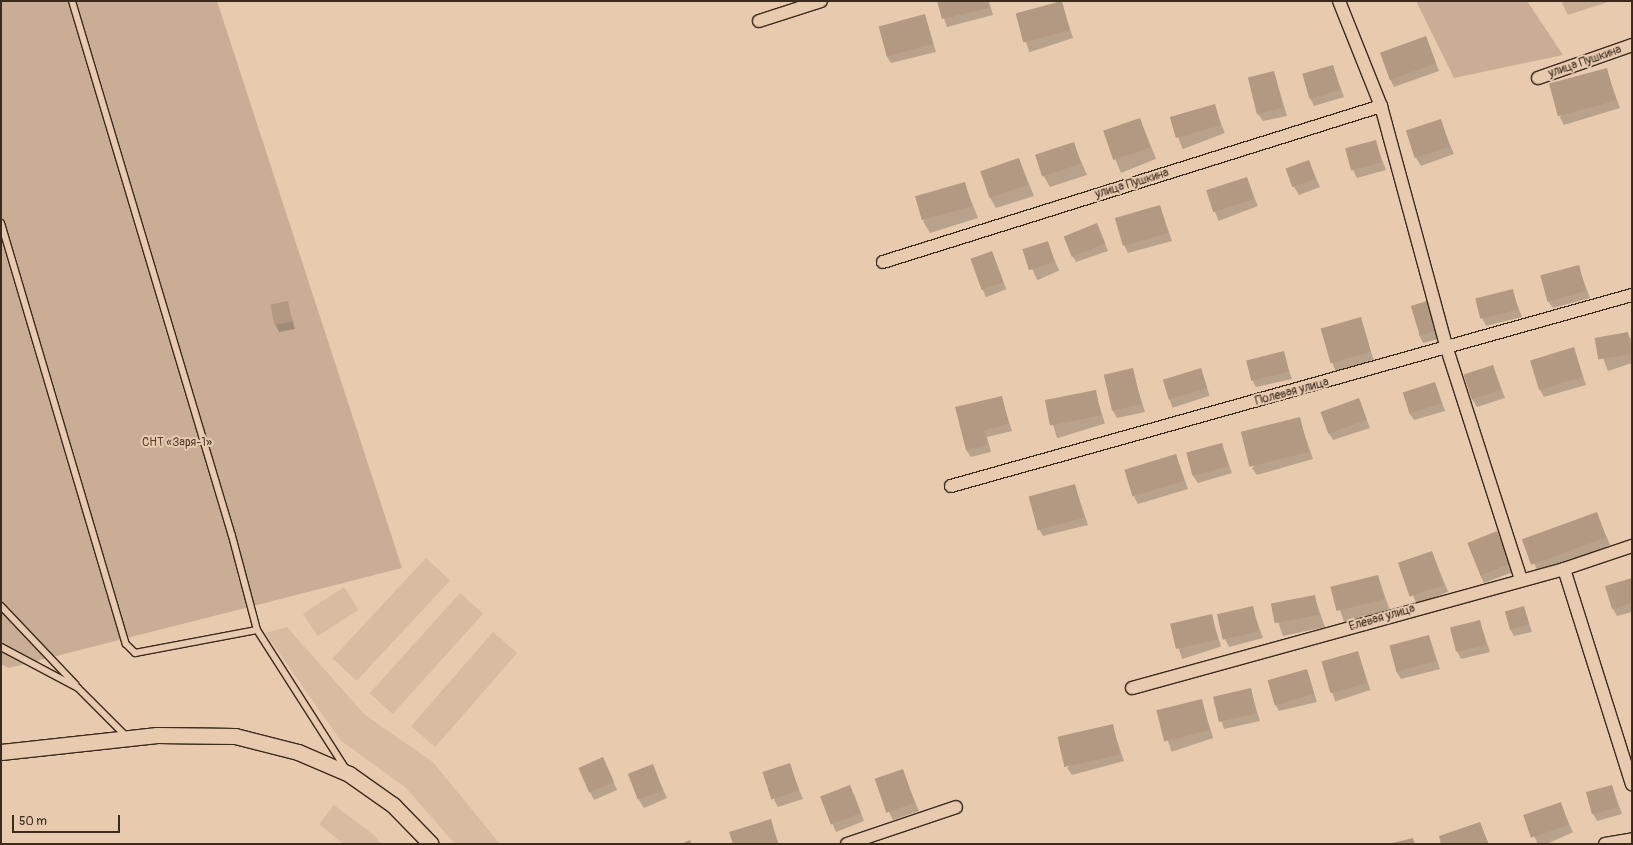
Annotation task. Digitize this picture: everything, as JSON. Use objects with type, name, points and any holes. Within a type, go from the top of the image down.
[{"type":"street","points":[[759,21],[821,1]]},
{"type":"street","points":[[1339,1],[1381,106],[1447,349],[1521,579]]},
{"type":"street","name":"улица Пушкина","points":[[1538,78],[1632,45]]},
{"type":"street","name":"улица Пушкина","points":[[883,262],[1381,106]]},
{"type":"street","name":"Полевая улица","points":[[951,486],[1447,349],[1632,295]]},
{"type":"street","name":"Елевая улица","points":[[1132,688],[1521,579],[1564,569],[1632,546]]},
{"type":"street","points":[[1564,569],[1632,785]]},
{"type":"street","points":[[1,752],[128,738],[235,736],[298,752],[348,774],[393,805],[431,844]]},
{"type":"street","points":[[847,844],[956,807]]},
{"type":"street","points":[[1605,844],[1632,839]]},
{"type":"lane","points":[[72,1],[232,536],[256,630],[348,774]]},
{"type":"lane","points":[[1,223],[126,644],[135,653],[256,630]]},
{"type":"lane","points":[[1,606],[78,688],[128,738]]},
{"type":"lane","points":[[1,647],[78,688]]},
{"type":"shaded area","points":[[426,558],[450,581],[357,681],[333,658]]},
{"type":"shaded area","points":[[344,587],[359,610],[318,636],[303,614]]},
{"type":"shaded area","points":[[460,593],[483,614],[393,714],[370,693]]},
{"type":"shaded area","points":[[287,627],[365,715],[433,762],[500,844],[455,844],[405,787],[341,741],[265,633]]},
{"type":"shaded area","points":[[493,632],[517,653],[435,747],[411,726]]},
{"type":"shaded area","points":[[334,805],[374,835],[381,844],[343,844],[319,824]]},
{"type":"green space","name":"СНТ «Заря-1»","points":[[1,1],[217,1],[402,568],[9,668],[1,664]]},
{"type":"green space","points":[[1416,1],[1527,1],[1563,55],[1454,78]]},
{"type":"green space","points":[[1561,1],[1611,1],[1568,15]]},
{"type":"building","points":[[937,1],[988,1],[989,8],[942,19]]},
{"type":"building","points":[[1062,1],[1070,30],[1023,42],[1016,13]]},
{"type":"building","points":[[925,14],[933,44],[887,56],[879,26]]},
{"type":"building","points":[[1426,36],[1436,63],[1390,80],[1380,53]]},
{"type":"building","points":[[1333,65],[1340,90],[1309,99],[1302,74]]},
{"type":"building","points":[[1607,68],[1616,101],[1558,116],[1549,84]]},
{"type":"building","points":[[1274,71],[1283,108],[1257,114],[1248,78]]},
{"type":"building","points":[[1215,104],[1221,125],[1176,138],[1170,117]]},
{"type":"building","points":[[1140,118],[1150,147],[1113,160],[1103,131]]},
{"type":"building","points":[[1441,119],[1450,147],[1415,158],[1406,130]]},
{"type":"building","points":[[1376,140],[1382,162],[1351,170],[1345,148]]},
{"type":"building","points":[[1074,142],[1081,164],[1042,177],[1035,155]]},
{"type":"building","points":[[1019,158],[1028,184],[989,198],[980,171]]},
{"type":"building","points":[[1309,160],[1316,179],[1292,187],[1286,169]]},
{"type":"building","points":[[1247,177],[1254,199],[1213,212],[1206,190]]},
{"type":"building","points":[[965,182],[972,206],[922,220],[915,196]]},
{"type":"building","points":[[1160,205],[1168,233],[1123,246],[1115,218]]},
{"type":"building","points":[[1097,223],[1105,243],[1072,257],[1064,236]]},
{"type":"building","points":[[1048,241],[1055,262],[1029,270],[1022,249]]},
{"type":"building","points":[[992,251],[1003,282],[982,290],[970,259]]},
{"type":"building","points":[[1579,265],[1586,291],[1547,301],[1540,275]]},
{"type":"building","points":[[1513,289],[1518,309],[1480,319],[1475,298]]},
{"type":"building","points":[[288,301],[292,322],[274,325],[270,304]]},
{"type":"building","points":[[1427,301],[1436,331],[1420,336],[1411,306]]},
{"type":"building","points":[[1361,317],[1371,352],[1331,363],[1321,329]]},
{"type":"building","points":[[1628,332],[1632,354],[1598,360],[1595,338]]},
{"type":"building","points":[[1574,347],[1583,377],[1539,390],[1530,360]]},
{"type":"building","points":[[1284,351],[1289,371],[1251,381],[1246,360]]},
{"type":"building","points":[[1493,365],[1501,390],[1472,399],[1464,375]]},
{"type":"building","points":[[1133,368],[1141,404],[1112,411],[1104,375]]},
{"type":"building","points":[[1201,368],[1207,388],[1169,400],[1163,380]]},
{"type":"building","points":[[1435,382],[1442,403],[1409,413],[1403,393]]},
{"type":"building","points":[[1096,390],[1101,416],[1050,425],[1045,400]]},
{"type":"building","points":[[1002,396],[1009,424],[984,430],[987,445],[966,450],[955,407]]},
{"type":"building","points":[[1359,398],[1367,420],[1328,434],[1320,412]]},
{"type":"building","points":[[1300,417],[1309,452],[1250,467],[1241,432]]},
{"type":"building","points":[[1222,443],[1228,466],[1192,476],[1186,453]]},
{"type":"building","points":[[1176,454],[1184,481],[1133,497],[1124,470]]},
{"type":"building","points":[[1075,484],[1084,518],[1038,530],[1029,496]]},
{"type":"building","points":[[1597,512],[1606,537],[1531,565],[1522,539]]},
{"type":"building","points":[[1497,531],[1510,563],[1480,575],[1467,543]]},
{"type":"building","points":[[1432,551],[1444,585],[1410,597],[1398,563]]},
{"type":"building","points":[[1378,575],[1384,599],[1337,611],[1330,587]]},
{"type":"building","points":[[1632,578],[1632,603],[1612,609],[1605,586]]},
{"type":"building","points":[[1315,595],[1319,615],[1275,623],[1271,604]]},
{"type":"building","points":[[1253,606],[1259,631],[1223,640],[1217,614]]},
{"type":"building","points":[[1524,606],[1529,624],[1510,630],[1505,612]]},
{"type":"building","points":[[1212,614],[1218,639],[1176,649],[1170,624]]},
{"type":"building","points":[[1480,620],[1486,644],[1456,652],[1450,627]]},
{"type":"building","points":[[1429,635],[1436,661],[1396,672],[1389,646]]},
{"type":"building","points":[[1358,651],[1367,683],[1331,693],[1321,661]]},
{"type":"building","points":[[1307,669],[1314,694],[1275,705],[1268,680]]},
{"type":"building","points":[[1251,688],[1257,713],[1219,722],[1213,697]]},
{"type":"building","points":[[1202,699],[1210,730],[1164,741],[1156,710]]},
{"type":"building","points":[[1113,724],[1120,754],[1064,767],[1057,737]]},
{"type":"building","points":[[603,757],[614,782],[589,793],[578,768]]},
{"type":"building","points":[[790,763],[799,791],[771,800],[762,772]]},
{"type":"building","points":[[653,764],[663,790],[638,800],[628,774]]},
{"type":"building","points":[[903,769],[915,803],[886,813],[875,779]]},
{"type":"building","points":[[850,785],[861,813],[831,824],[820,796]]},
{"type":"building","points":[[1612,785],[1618,807],[1592,814],[1586,792]]},
{"type":"building","points":[[1561,802],[1569,825],[1531,838],[1523,815]]},
{"type":"building","points":[[771,819],[778,844],[733,844],[729,832]]},
{"type":"building","points":[[1480,822],[1488,844],[1441,844],[1439,836]]},
{"type":"building","points":[[1413,838],[1415,844],[1392,844],[1392,843]]},
{"type":"building","points":[[690,840],[692,844],[681,844]]}]
